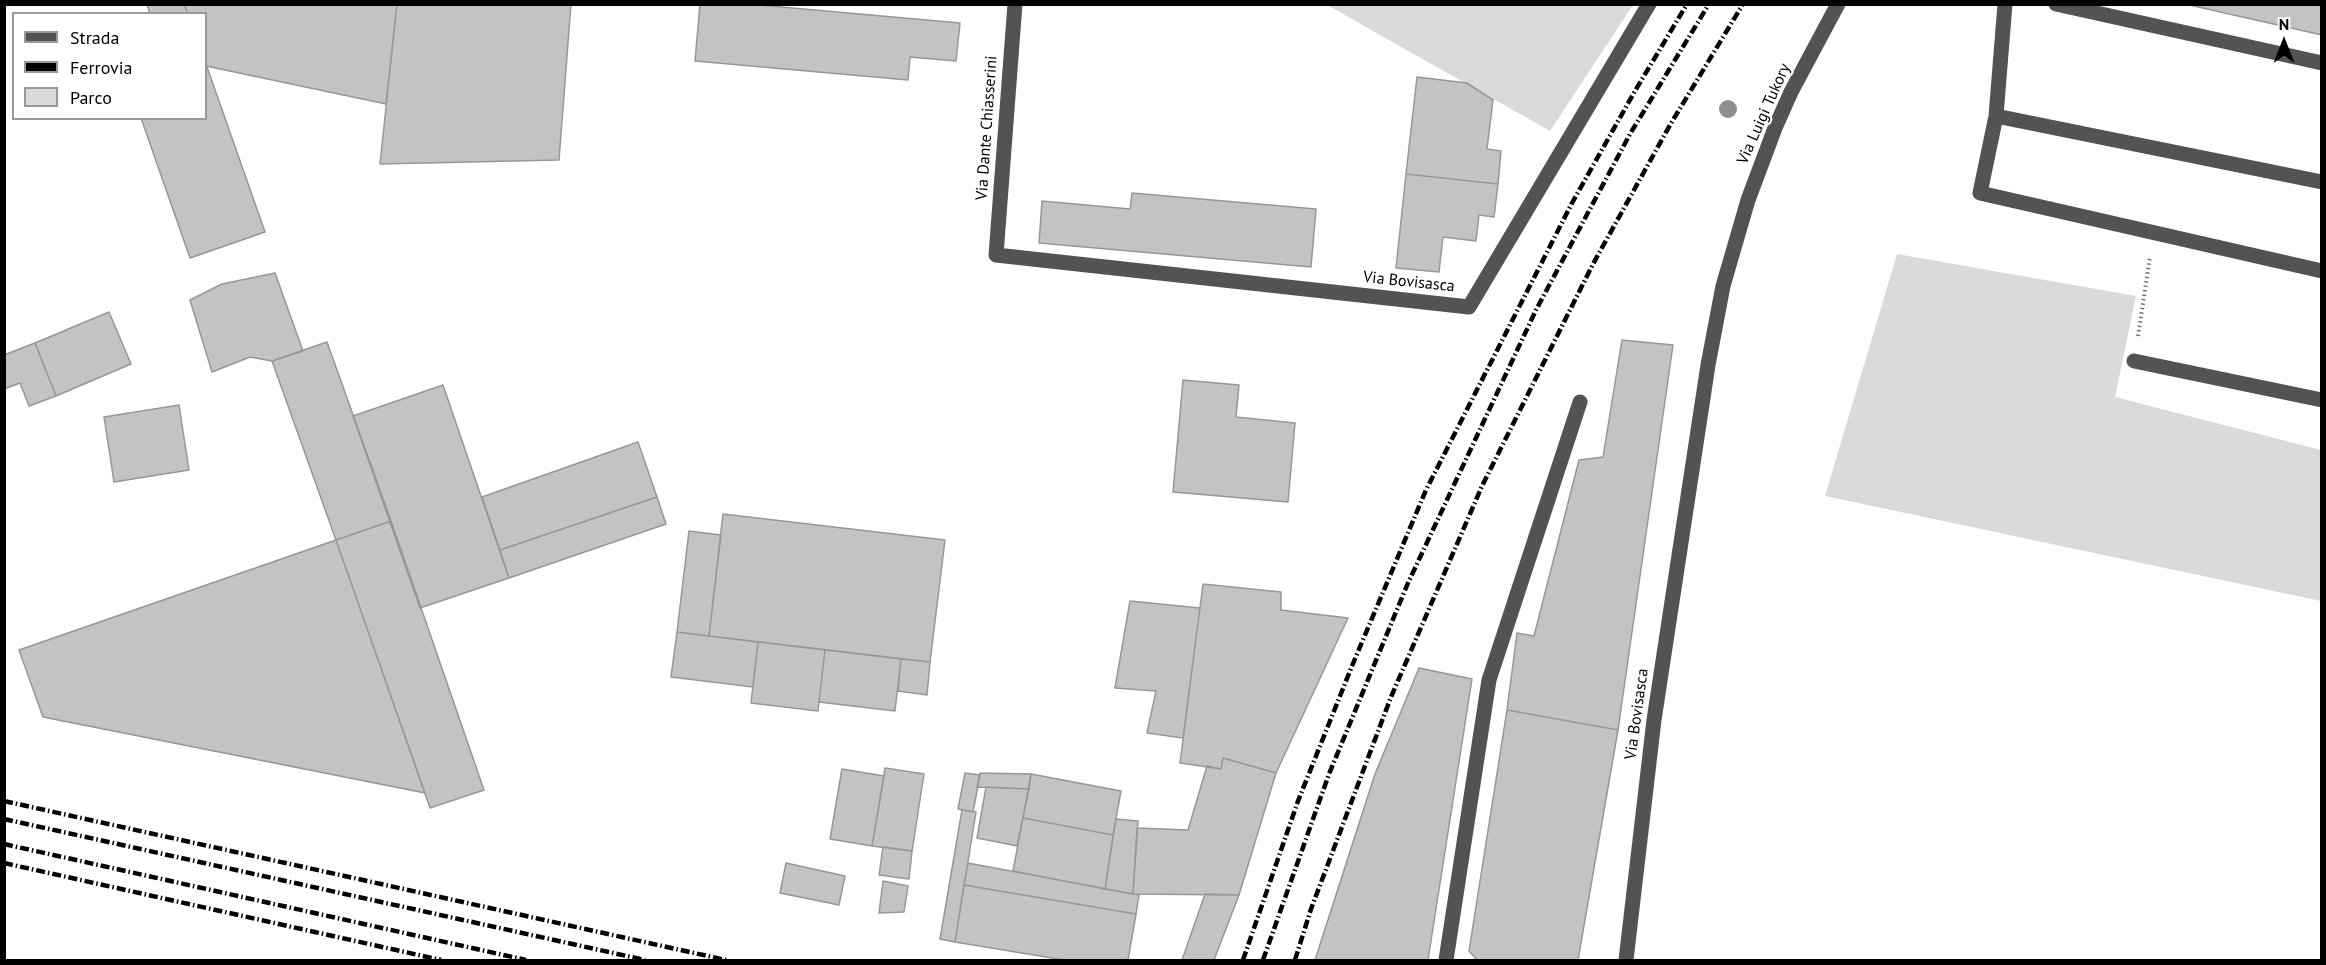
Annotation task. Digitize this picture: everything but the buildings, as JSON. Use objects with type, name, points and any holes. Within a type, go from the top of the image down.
[{"type":"street","name":"Via Dante Chiasserini","points":[[996,255],[1015,4]]},
{"type":"street","name":"Via Bovisasca","points":[[996,255],[1469,306],[1648,4]]},
{"type":"street","name":"Via Luigi Tukory","points":[[1736,243],[1760,165],[1775,128],[1791,92],[1838,4]]},
{"type":"street","points":[[2005,4],[1996,116],[1980,193],[2322,271]]},
{"type":"street","points":[[2056,4],[2322,63]]},
{"type":"street","points":[[1996,116],[2322,183]]},
{"type":"street","name":"Via Bovisasca","points":[[1628,960],[1654,720],[1713,334],[1736,243]]},
{"type":"street","points":[[2134,361],[2322,400]]},
{"type":"street","points":[[1446,960],[1489,680],[1580,402]]},
{"type":"path","points":[[2134,361],[2154,233]]},
{"type":"green space","points":[[1327,5],[1633,5],[1550,131]]},
{"type":"green space","points":[[1897,254],[2136,296],[2115,397],[2321,450],[2321,601],[1825,496]]},
{"type":"railway","points":[[1243,960],[1298,801],[1426,490],[1572,203],[1687,4]]},
{"type":"railway","points":[[1263,960],[1329,774],[1408,583],[1536,310],[1630,134],[1709,4]]},
{"type":"railway","points":[[1295,960],[1311,909],[1391,697],[1482,486],[1593,264],[1670,125],[1743,4]]},
{"type":"railway","points":[[4,801],[726,960]]},
{"type":"railway","points":[[4,819],[645,960]]},
{"type":"railway","points":[[4,844],[526,960]]},
{"type":"railway","points":[[4,863],[441,960]]}]
